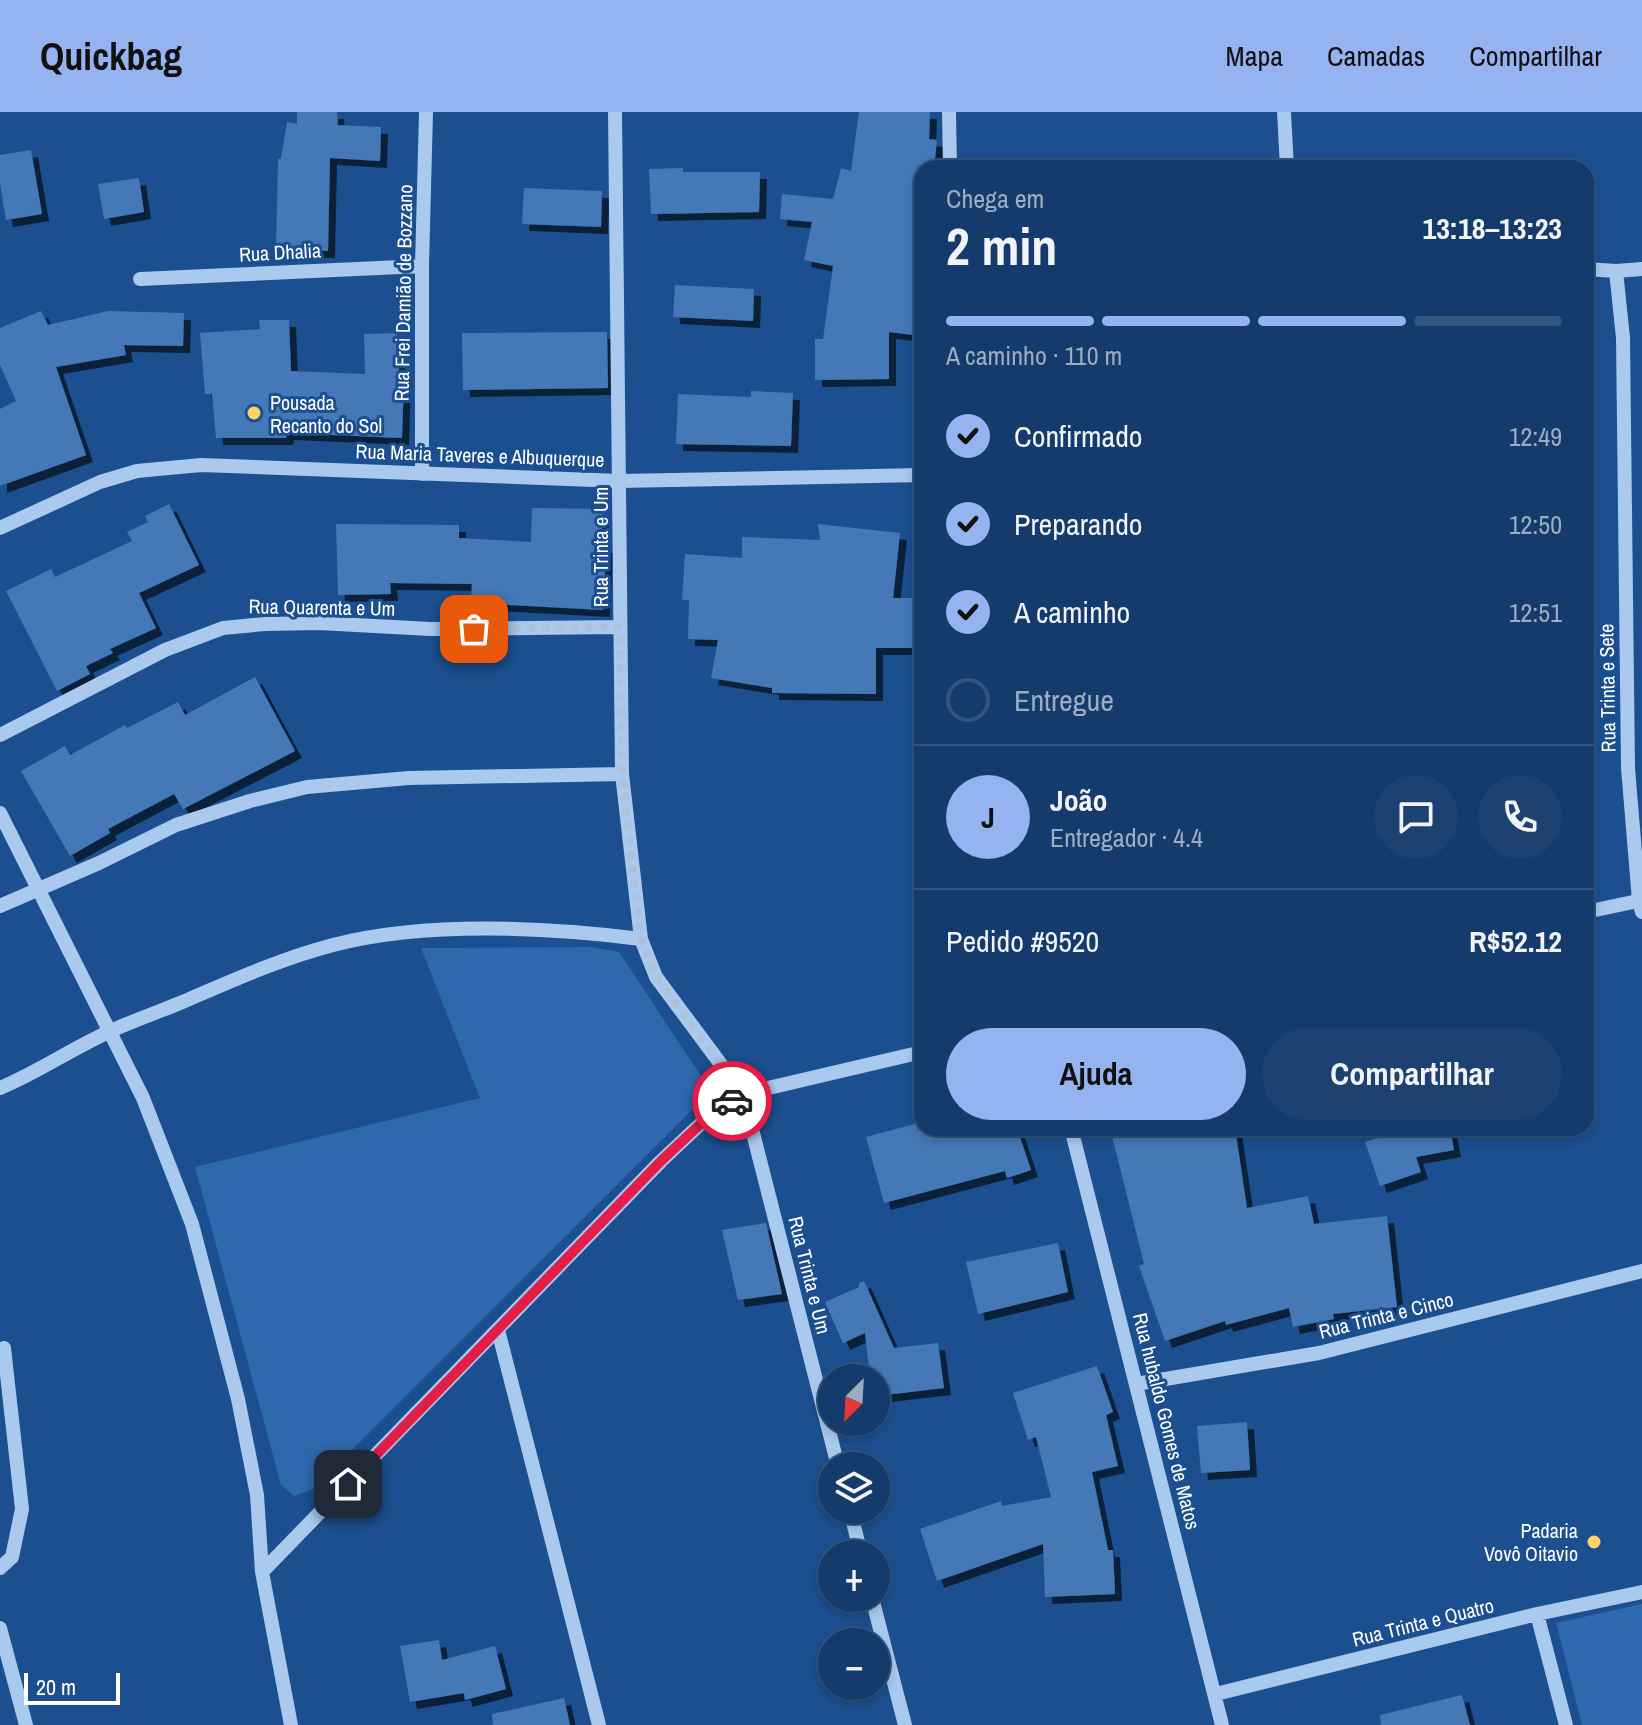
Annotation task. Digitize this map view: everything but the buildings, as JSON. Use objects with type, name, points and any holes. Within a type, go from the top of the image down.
[{"type":"street","name":"Rua Frei Damião de Bozzano","points":[[422,474],[426,112]]},
{"type":"street","name":"Rua Trinta e Um","points":[[615,112],[622,774],[641,939],[656,977],[743,1094],[834,1452]]},
{"type":"street","points":[[949,112],[950,160]]},
{"type":"street","points":[[1284,112],[1287,160]]},
{"type":"street","name":"Rua Dhalia","points":[[140,279],[422,266]]},
{"type":"street","points":[[1594,270],[1642,269]]},
{"type":"street","name":"Rua Trinta e Sete","points":[[1616,271],[1623,338],[1628,768],[1641,905]]},
{"type":"street","name":"Rua Maria Taveres e Albuquerque","points":[[0,528],[100,482],[137,471],[201,465],[620,481],[914,475]]},
{"type":"street","name":"Rua Quarenta e Um","points":[[0,735],[165,650],[223,628],[319,623],[430,629],[620,627]]},
{"type":"street","points":[[0,906],[176,825],[250,801],[307,787],[409,778],[622,774]]},
{"type":"street","points":[[0,813],[143,1098],[192,1224],[244,1427],[257,1495],[262,1572],[291,1725]]},
{"type":"street","points":[[1594,911],[1641,905]]},
{"type":"street","points":[[0,1088],[26,1078],[111,1030],[271,963],[336,944],[388,935],[487,930],[577,931],[641,939]]},
{"type":"street","points":[[262,1572],[661,1161],[709,1116],[743,1094],[914,1054]]},
{"type":"street","name":"Rua hubaldo Gomes de Matos","points":[[1073,1136],[1222,1725]]},
{"type":"street","name":"Rua Trinta e Cinco","points":[[1136,1384],[1319,1353],[1642,1271]]},
{"type":"street","points":[[498,1330],[599,1725]]},
{"type":"street","points":[[0,1568],[12,1557],[22,1509],[4,1348]]},
{"type":"street","name":"Rua Trinta e Quatro","points":[[1216,1694],[1537,1614],[1642,1592]]},
{"type":"street","points":[[876,1612],[905,1725]]},
{"type":"street","points":[[1537,1614],[1566,1725]]},
{"type":"street","points":[[0,1628],[26,1725]]},
{"type":"shaded area","points":[[591,947],[619,952],[711,1091],[313,1489],[294,1496],[281,1485],[195,1167],[480,1098],[421,948]]},
{"type":"shaded area","points":[[1642,1604],[1642,1725],[1582,1725],[1556,1623]]},
{"type":"way so far","points":[[474,629],[620,627],[622,774],[641,939],[656,977],[743,1094],[732,1101]]},
{"type":"place","name":"Pousada Recanto do Sol","points":[[254,413]]},
{"type":"place","name":"Padaria Vovô Oitavio","points":[[1594,1542]]},
{"type":"route","points":[[348,1484],[661,1161],[709,1116],[732,1101]]}]
